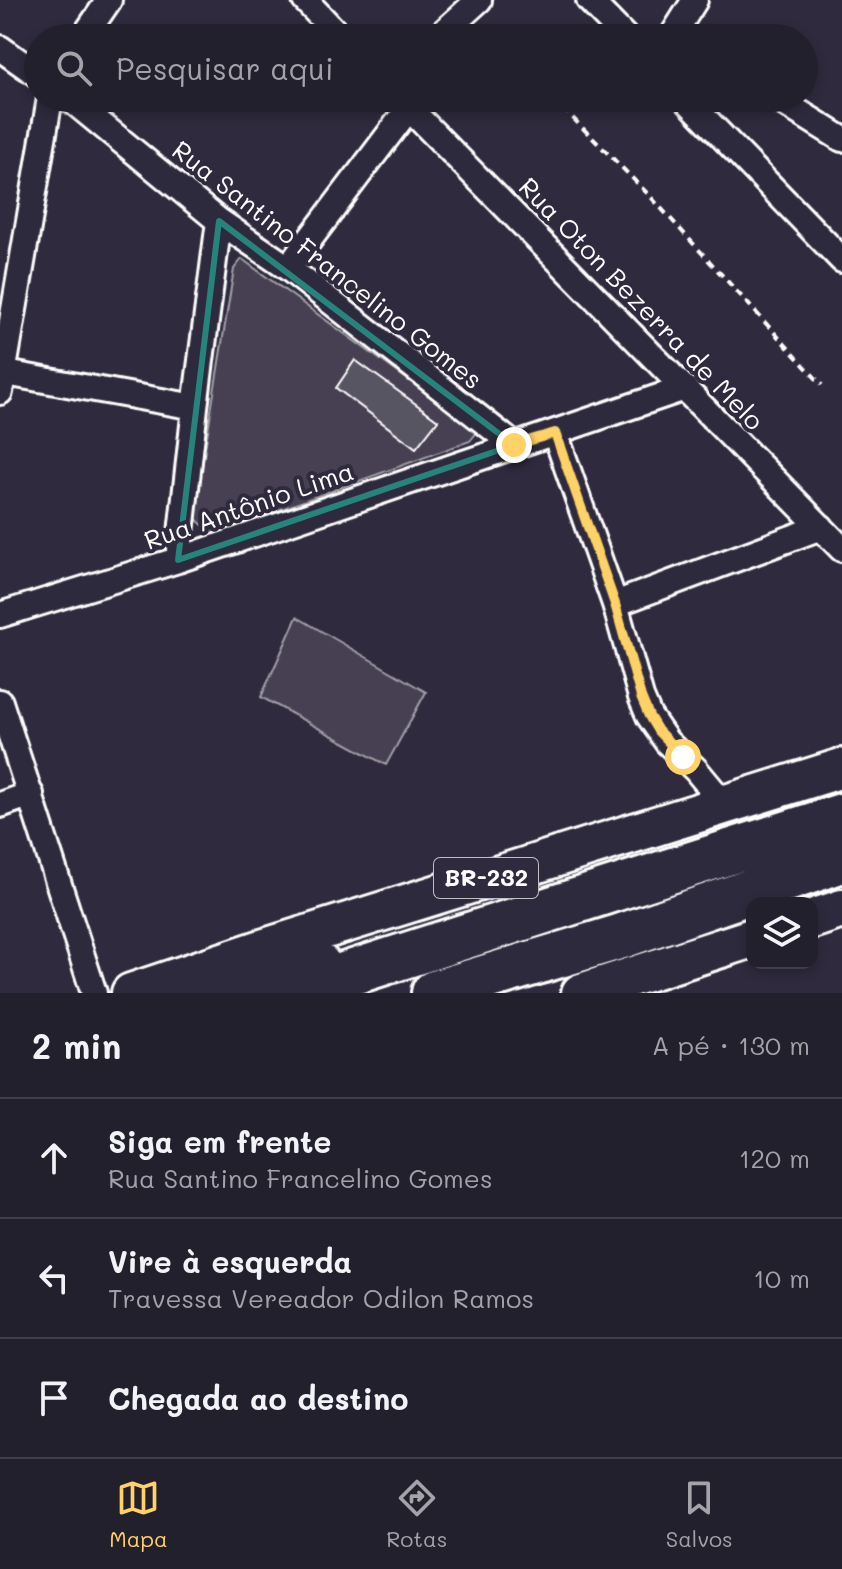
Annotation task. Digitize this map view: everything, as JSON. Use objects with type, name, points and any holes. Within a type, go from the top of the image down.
[{"type":"highway","name":"BR-232","points":[[288,993],[842,816]]},
{"type":"highway","points":[[434,993],[619,937],[842,860]]},
{"type":"highway","points":[[172,993],[296,971],[422,936],[481,930]]},
{"type":"highway","points":[[482,993],[575,961],[619,937]]},
{"type":"main road","name":"BR-232","points":[[131,993],[293,938],[842,768]]},
{"type":"main road","points":[[818,917],[842,909]]},
{"type":"main road","points":[[581,993],[746,940]]},
{"type":"street","points":[[93,24],[109,0]]},
{"type":"street","points":[[305,0],[328,24]]},
{"type":"street","points":[[452,24],[479,0]]},
{"type":"street","points":[[589,0],[612,24]]},
{"type":"street","points":[[681,24],[695,0]]},
{"type":"street","points":[[0,48],[24,65]]},
{"type":"street","points":[[48,112],[1,379],[195,407]]},
{"type":"street","name":"Rua Santino Francelino Gomes","points":[[86,112],[219,221],[288,268],[514,445]]},
{"type":"street","points":[[288,268],[398,112]]},
{"type":"street","name":"Rua Oton Bezerra de Melo","points":[[413,112],[842,549]]},
{"type":"street","points":[[699,112],[842,260]]},
{"type":"street","points":[[799,112],[842,139]]},
{"type":"street","points":[[178,560],[219,221]]},
{"type":"street","name":"Rua Antônio Lima","points":[[0,615],[178,560],[685,388]]},
{"type":"street","points":[[555,433],[615,604],[649,716],[667,742],[725,805]]},
{"type":"street","points":[[615,604],[821,527]]},
{"type":"street","points":[[0,702],[94,993]]},
{"type":"street","points":[[0,805],[31,794]]},
{"type":"path","points":[[567,112],[650,196],[822,385]]},
{"type":"highlighted area","points":[[219,221],[514,445],[178,560]]},
{"type":"shaded area","points":[[242,259],[478,431],[470,441],[212,534],[194,517],[234,269]]},
{"type":"shaded area","points":[[297,617],[426,692],[386,765],[261,697]]},
{"type":"building","points":[[355,360],[438,420],[416,448],[336,388]]},
{"type":"route","points":[[514,445],[555,433],[615,604],[641,697],[658,731],[683,757]]}]
